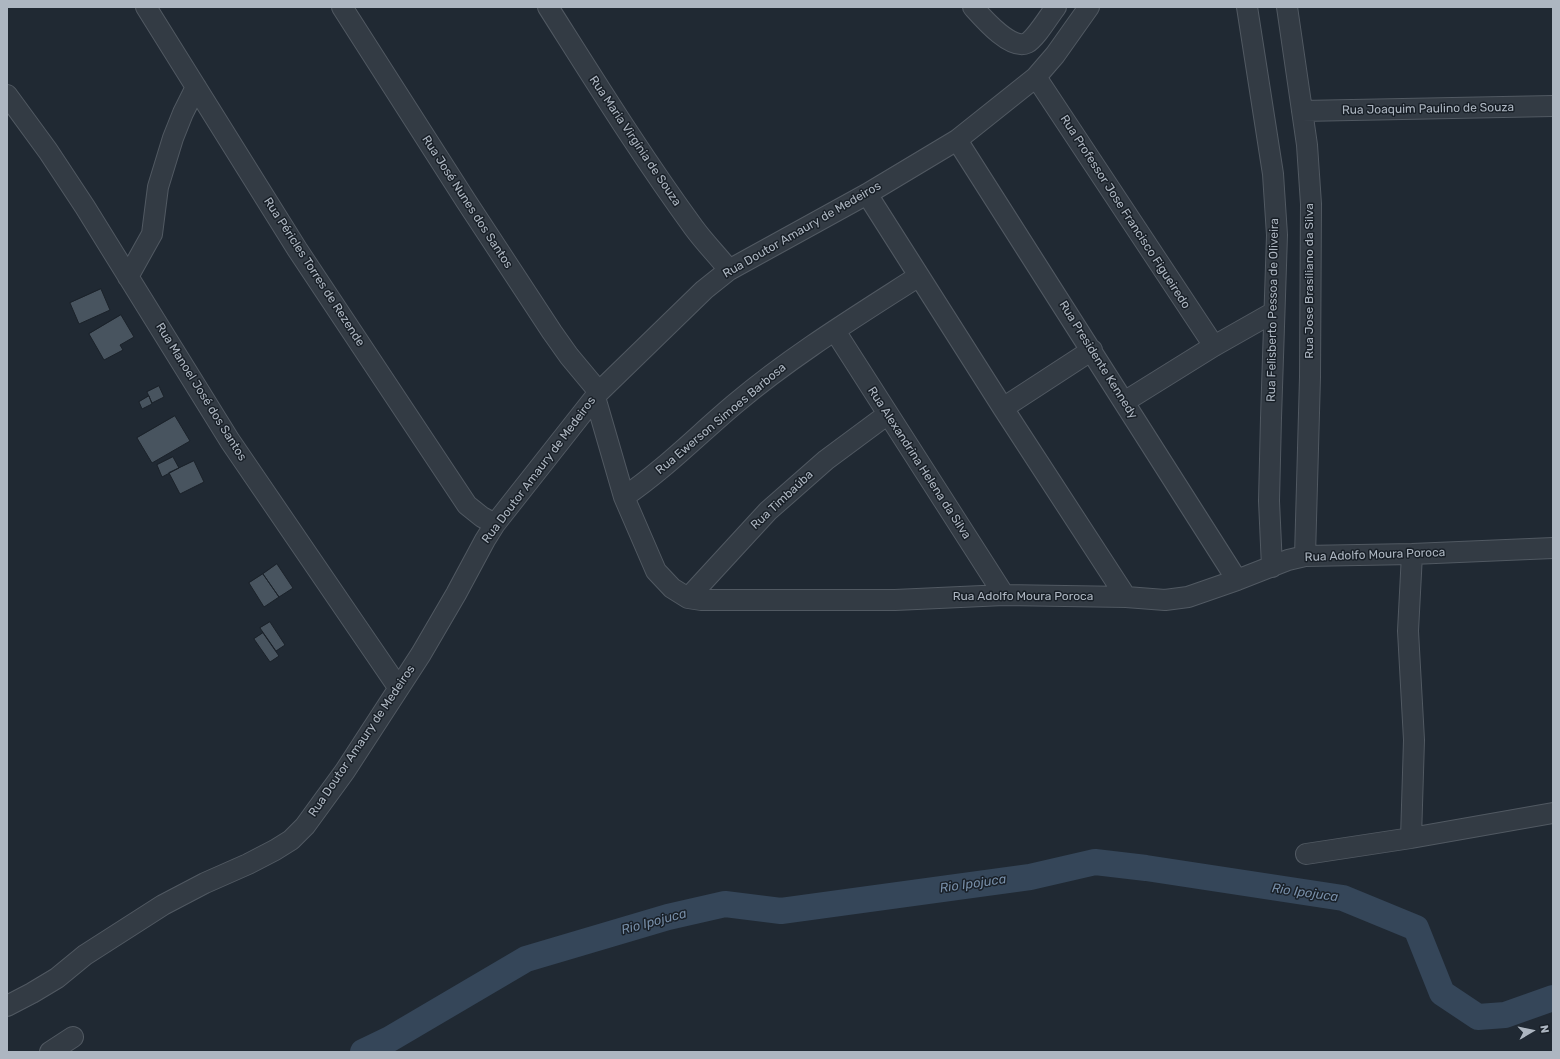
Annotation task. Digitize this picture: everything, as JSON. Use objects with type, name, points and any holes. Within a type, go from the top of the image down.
[{"type":"street","name":"Rua Péricles Torres de Rezende","points":[[146,7],[297,249],[467,505],[478,515],[495,524]]},
{"type":"street","name":"Rua José Nunes dos Santos","points":[[342,7],[457,188],[552,332],[597,394]]},
{"type":"street","name":"Rua Maria Virgínia de Souza","points":[[548,7],[613,109],[670,194],[695,229],[729,270]]},
{"type":"street","points":[[973,7],[992,27],[1015,43],[1022,44],[1028,42],[1056,7]]},
{"type":"street","name":"Rua Doutor Amaury de Medeiros","points":[[7,1006],[57,978],[85,955],[163,905],[205,883],[248,864],[291,840],[305,826],[326,798],[421,654],[495,524],[597,394],[704,290],[729,270],[867,194],[957,140],[1036,77],[1055,55],[1089,7]]},
{"type":"street","name":"Rua Felisberto Pessoa de Oliveira","points":[[1247,7],[1273,174],[1277,235],[1269,501],[1272,567]]},
{"type":"street","name":"Rua Jose Brasiliano da Silva","points":[[1287,7],[1307,145],[1311,204],[1310,377],[1306,556]]},
{"type":"street","name":"Rua Professor Jose Francisco Figueiredo","points":[[1036,77],[1214,346]]},
{"type":"street","points":[[128,277],[152,234],[158,187],[173,138],[196,87]]},
{"type":"street","name":"Rua Manoel José dos Santos","points":[[7,94],[48,151],[230,441],[362,637],[398,687]]},
{"type":"street","name":"Rua Joaquim Paulino de Souza","points":[[1302,111],[1553,106]]},
{"type":"street","name":"Rua Presidente Kennedy","points":[[957,140],[1237,580]]},
{"type":"street","points":[[867,194],[1003,408],[1126,597]]},
{"type":"street","name":"Rua Ewerson Simoes Barbosa","points":[[624,497],[666,466],[736,403],[802,352],[919,276]]},
{"type":"street","points":[[1124,402],[1214,346],[1274,312]]},
{"type":"street","name":"Rua Alexandrina Helena da Silva","points":[[835,331],[1004,595]]},
{"type":"street","points":[[1003,408],[1092,350]]},
{"type":"street","name":"Rua Adolfo Moura Poroca","points":[[597,394],[624,497],[656,571],[672,588],[688,598],[702,600],[894,600],[1004,595],[1126,597],[1165,600],[1188,597],[1288,560],[1306,556],[1412,554],[1553,548]]},
{"type":"street","name":"Rua Timbaúba","points":[[688,598],[768,511],[826,460],[888,414]]},
{"type":"street","points":[[1411,838],[1414,747],[1408,631],[1412,554]]},
{"type":"street","points":[[1306,854],[1411,838],[1553,813]]},
{"type":"street","points":[[50,1052],[73,1037]]},
{"type":"building","points":[[101,289],[110,310],[79,324],[70,303]]},
{"type":"building","points":[[121,315],[134,337],[120,345],[123,350],[104,360],[89,334]]},
{"type":"building","points":[[159,386],[164,397],[152,403],[147,392]]},
{"type":"building","points":[[149,396],[152,404],[142,409],[139,402]]},
{"type":"building","points":[[175,416],[190,441],[152,463],[137,438]]},
{"type":"building","points":[[173,457],[179,468],[162,477],[157,465]]},
{"type":"building","points":[[194,461],[204,482],[180,494],[169,473]]},
{"type":"building","points":[[277,564],[293,588],[279,597],[263,574]]},
{"type":"building","points":[[263,574],[279,597],[264,607],[249,583]]},
{"type":"building","points":[[270,622],[285,645],[276,651],[260,628]]},
{"type":"building","points":[[263,633],[279,656],[270,662],[254,639]]},
{"type":"waterway","name":"Rio Ipojuca","points":[[363,1052],[390,1039],[526,959],[668,917],[725,904],[781,911],[1030,877],[1095,862],[1146,868],[1343,898],[1416,928],[1442,993],[1478,1017],[1505,1015],[1553,998]]}]
